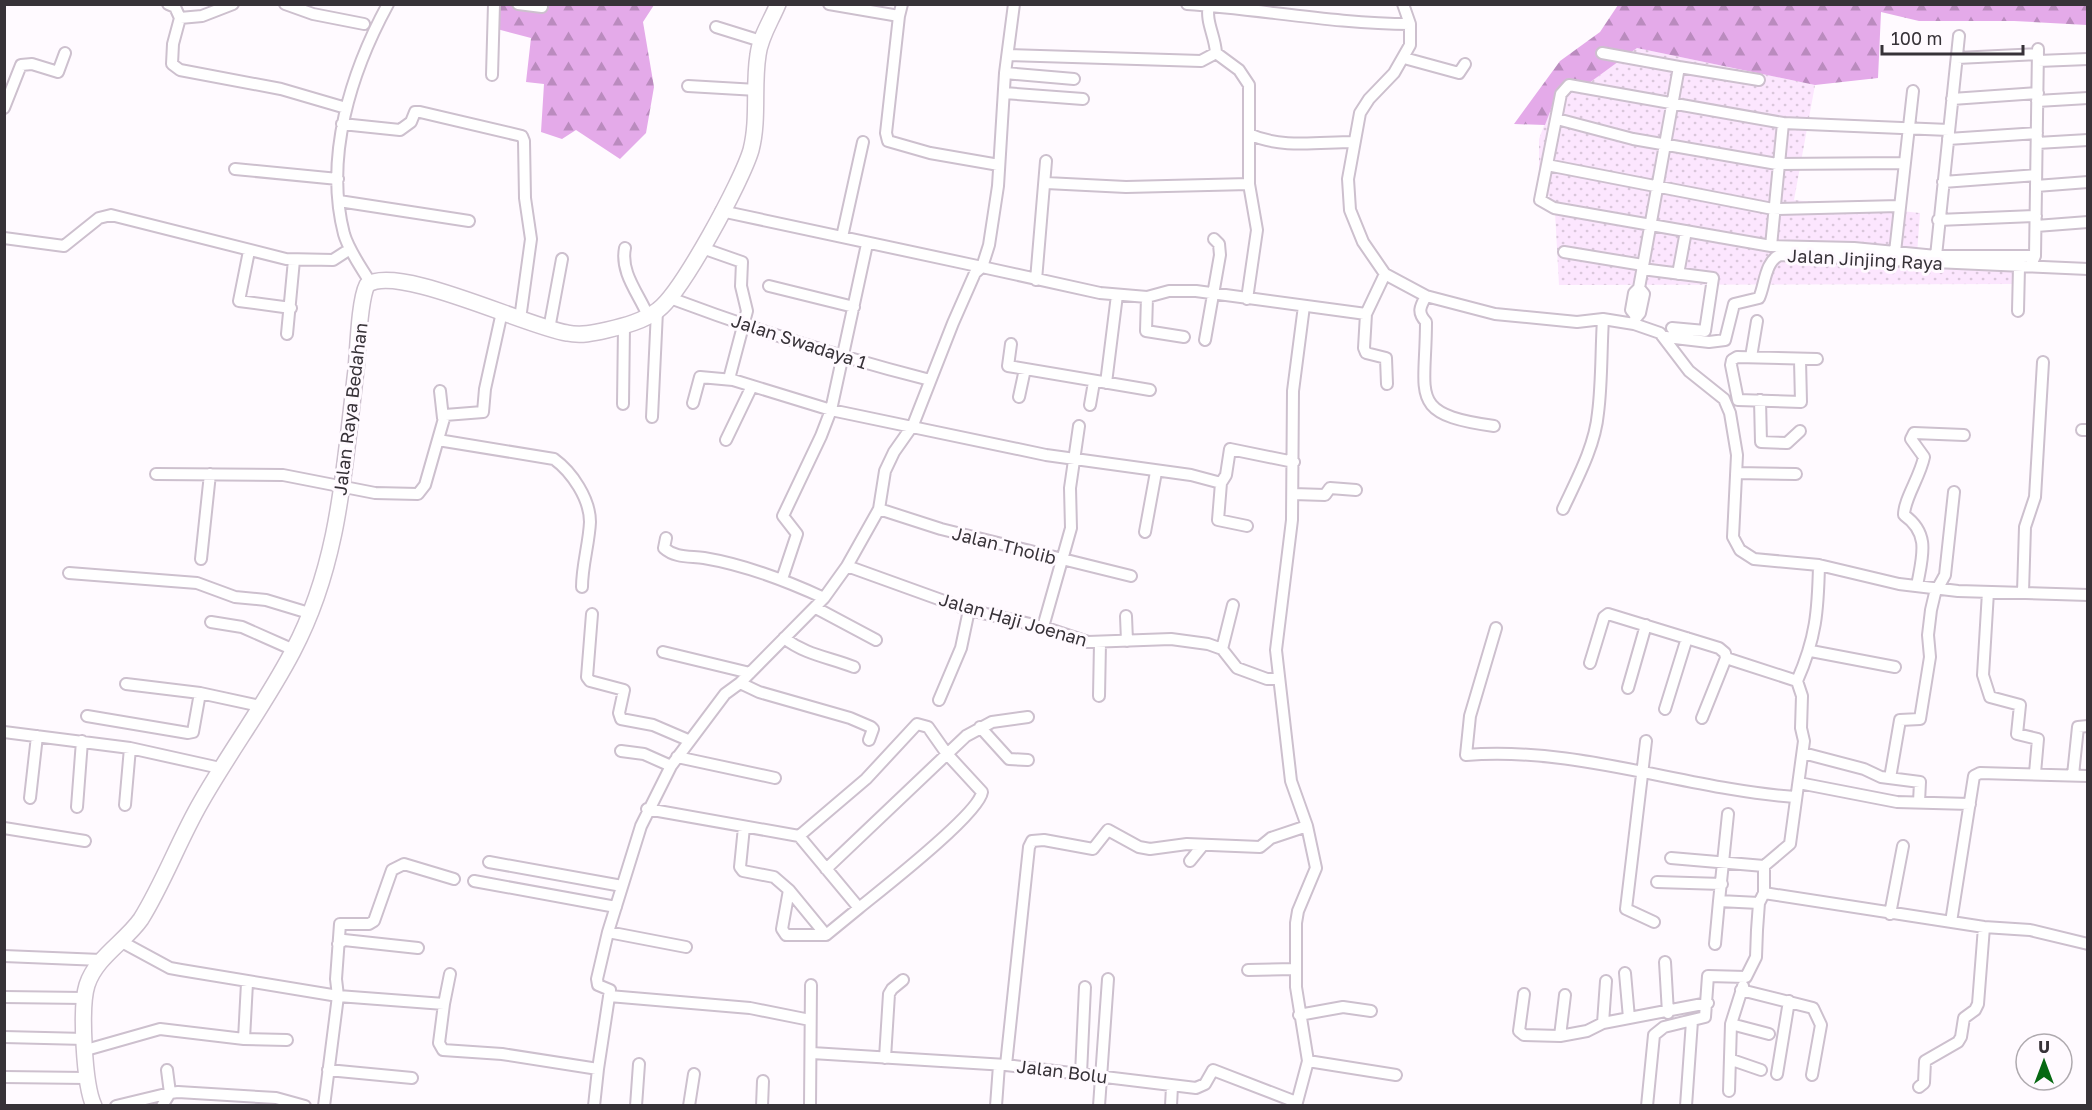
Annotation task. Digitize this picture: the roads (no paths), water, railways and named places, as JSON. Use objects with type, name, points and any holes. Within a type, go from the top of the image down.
[{"type":"street","points":[[168,4],[178,10],[180,18],[171,54],[172,64],[180,70],[281,89],[346,108]]},
{"type":"street","points":[[180,18],[202,16],[233,4]]},
{"type":"street","points":[[285,4],[313,14],[363,24]]},
{"type":"street","points":[[300,4],[317,7],[375,28]]},
{"type":"street","points":[[388,4],[375,28],[342,124],[338,179],[339,201],[345,236],[350,249],[370,282],[380,280],[426,287],[549,329],[579,334],[624,326],[652,314],[670,298],[702,248],[739,180],[751,149],[761,41],[778,4]]},
{"type":"street","points":[[492,75],[494,4]]},
{"type":"street","points":[[518,4],[542,7]]},
{"type":"street","points":[[829,4],[900,10],[886,133],[888,141],[930,153],[999,165]]},
{"type":"street","points":[[594,1106],[610,989],[598,985],[597,980],[608,932],[647,809],[688,740],[725,694],[740,683],[816,608],[848,566],[879,509],[885,471],[894,452],[913,425],[975,273],[982,267],[989,245],[999,165],[1005,73],[1014,4]]},
{"type":"street","points":[[1187,4],[1250,7],[1367,24],[1410,24]]},
{"type":"street","points":[[1403,4],[1410,24],[1411,38],[1404,58],[1360,113],[1353,142],[1348,179],[1350,210],[1363,242],[1385,274],[1426,296],[1496,314],[1518,317],[1577,322],[1603,319],[1635,320],[1669,333],[1705,331],[1713,278],[1678,274],[1564,252]]},
{"type":"street","points":[[1209,5],[1206,16],[1215,36],[1216,53]]},
{"type":"street","points":[[716,27],[761,41]]},
{"type":"street","points":[[1936,256],[1959,36]]},
{"type":"street","points":[[4,108],[21,66],[32,64],[58,72],[65,53]]},
{"type":"street","points":[[1009,55],[1201,61],[1216,53]]},
{"type":"street","points":[[1216,53],[1239,70],[1249,85],[1249,184],[1257,230],[1247,299]]},
{"type":"street","points":[[1602,53],[1760,80]]},
{"type":"street","points":[[1957,58],[2038,55],[2088,59]]},
{"type":"street","points":[[2038,55],[2038,97],[2037,138],[2036,180],[2036,221],[2033,261],[1803,245],[1771,246],[1543,204],[1539,198],[1561,94],[1569,85],[1783,123],[1910,129],[1948,135],[2037,138],[2088,140]]},
{"type":"street","points":[[1404,58],[1458,73],[1465,64]]},
{"type":"street","points":[[1635,320],[1640,313],[1644,294],[1639,288],[1642,267],[1679,67]]},
{"type":"street","points":[[1005,73],[1074,79]]},
{"type":"street","points":[[688,86],[757,90]]},
{"type":"street","points":[[1895,252],[1913,91]]},
{"type":"street","points":[[1004,93],[1083,99]]},
{"type":"street","points":[[1952,99],[2088,98]]},
{"type":"street","points":[[342,124],[400,130],[411,122],[415,112],[420,112],[522,136],[525,198],[531,239],[520,319]]},
{"type":"street","points":[[1557,119],[1633,139],[1665,142],[1778,164],[1905,163]]},
{"type":"street","points":[[1771,246],[1783,123]]},
{"type":"street","points":[[1250,134],[1282,144],[1353,142]]},
{"type":"street","points":[[842,237],[863,142]]},
{"type":"street","points":[[1036,280],[1046,183],[1046,161]]},
{"type":"street","points":[[1547,165],[1773,209],[1899,206]]},
{"type":"street","points":[[235,168],[338,179]]},
{"type":"street","points":[[1943,182],[2036,180],[2088,182]]},
{"type":"street","points":[[1046,183],[1126,187],[1249,184]]},
{"type":"street","points":[[339,201],[469,221]]},
{"type":"street","points":[[721,212],[1036,280],[1117,295],[1147,297],[1169,291],[1212,294],[1366,314]]},
{"type":"street","points":[[4,238],[64,246],[99,218],[111,215],[249,251],[294,260],[333,260],[350,249]]},
{"type":"street","points":[[1938,220],[2088,222]]},
{"type":"street","points":[[1678,274],[1686,231]]},
{"type":"street","points":[[1205,340],[1220,255],[1219,244],[1214,239]]},
{"type":"street","points":[[782,579],[797,534],[783,516],[831,410],[867,244]]},
{"type":"street","points":[[625,248],[622,258],[627,276],[652,314],[652,417]]},
{"type":"street","points":[[702,248],[742,262],[741,286],[747,304],[729,379]]},
{"type":"street","points":[[249,251],[239,301],[291,308]]},
{"type":"street","name":"Jalan Jinjing Raya","points":[[1669,333],[1709,342],[1725,340],[1734,304],[1759,298],[1769,267],[1775,257],[1780,255],[2019,267],[2033,261],[2088,269]]},
{"type":"street","points":[[549,329],[562,259]]},
{"type":"street","points":[[287,334],[294,260]]},
{"type":"street","points":[[2018,311],[2019,267]]},
{"type":"street","points":[[1385,274],[1366,314],[1364,348],[1370,355],[1386,358],[1387,384]]},
{"type":"street","name":"Jalan Raya Bedahan","points":[[94,1106],[86,1078],[84,998],[90,978],[101,960],[122,942],[149,904],[220,768],[294,650],[330,559],[343,488],[365,288],[370,282]]},
{"type":"street","points":[[769,286],[854,307]]},
{"type":"street","points":[[1106,383],[1117,295]]},
{"type":"street","points":[[1426,296],[1420,307],[1420,315],[1426,322],[1425,394],[1430,406],[1443,416],[1464,423],[1494,426]]},
{"type":"street","points":[[1147,297],[1146,331],[1184,337]]},
{"type":"street","name":"Jalan Swadaya 1","points":[[670,298],[743,327],[843,358],[930,380]]},
{"type":"street","points":[[1296,1104],[1303,1089],[1308,1061],[1299,1015],[1295,969],[1298,911],[1316,868],[1307,826],[1292,781],[1278,679],[1277,633],[1293,495],[1293,391],[1304,306]]},
{"type":"street","points":[[443,418],[448,413],[483,412],[485,389],[502,312]]},
{"type":"street","points":[[1563,509],[1581,471],[1599,412],[1603,319]]},
{"type":"street","points":[[1751,357],[1757,321]]},
{"type":"street","points":[[623,405],[624,326]]},
{"type":"street","points":[[1669,333],[1689,371],[1724,399],[1736,439],[1732,527],[1736,544],[1740,550],[1754,559],[1819,565],[1917,586],[1988,592],[2088,596]]},
{"type":"street","points":[[1011,344],[1008,366],[1150,390]]},
{"type":"street","points":[[1800,360],[1801,402],[1738,400],[1732,360],[1751,357],[1817,359]]},
{"type":"street","points":[[2024,592],[2025,527],[2035,497],[2043,362]]},
{"type":"street","points":[[1019,397],[1025,369]]},
{"type":"street","points":[[693,403],[700,377],[729,379],[831,410],[1076,460],[1191,475],[1221,483]]},
{"type":"street","points":[[1090,405],[1094,382]]},
{"type":"street","points":[[726,440],[752,386]]},
{"type":"street","points":[[156,474],[299,476],[343,488],[398,495],[418,494],[425,485],[443,418],[441,391]]},
{"type":"street","points":[[1724,399],[1735,391]]},
{"type":"street","points":[[1760,400],[1761,442],[1787,443],[1800,432]]},
{"type":"street","points":[[1043,627],[1064,561],[1071,528],[1071,488],[1079,426]]},
{"type":"street","points":[[1917,586],[1923,553],[1922,536],[1917,524],[1904,515],[1904,506],[1910,498],[1924,457],[1911,439],[1914,433],[1964,435]]},
{"type":"street","points":[[438,440],[554,459],[564,467],[578,486],[590,519],[582,587]]},
{"type":"street","points":[[1247,526],[1218,520],[1221,483],[1226,475],[1230,449],[1294,462]]},
{"type":"street","points":[[1145,532],[1156,471]]},
{"type":"street","points":[[1736,473],[1796,474]]},
{"type":"street","points":[[201,559],[210,474]]},
{"type":"street","points":[[1293,495],[1326,495],[1330,488],[1356,490]]},
{"type":"street","points":[[1890,778],[1900,720],[1920,719],[1930,657],[1928,635],[1931,610],[1937,588],[1945,576],[1954,492]]},
{"type":"street","name":"Jalan Tholib","points":[[879,509],[941,529],[1131,576]]},
{"type":"street","points":[[666,538],[664,548],[677,555],[728,562],[782,579],[824,598]]},
{"type":"street","points":[[1671,858],[1764,866],[1790,844],[1803,753],[1802,696],[1797,681],[1810,651],[1818,609],[1819,565]]},
{"type":"street","name":"Jalan Haji Joenan","points":[[848,566],[969,610],[1043,627],[1100,644],[1182,639],[1222,649]]},
{"type":"street","points":[[69,573],[197,583],[235,597],[266,600],[309,613]]},
{"type":"street","points":[[1988,592],[1984,656],[1985,688],[1990,697],[2020,705],[2017,734],[2038,740],[2035,773]]},
{"type":"street","points":[[1233,605],[1222,649],[1237,668],[1267,679],[1278,679]]},
{"type":"street","points":[[816,608],[876,640]]},
{"type":"street","points":[[939,700],[961,648],[969,610]]},
{"type":"street","points":[[592,614],[588,677],[590,681],[624,690],[619,713],[621,719],[653,725],[688,740]]},
{"type":"street","points":[[1590,663],[1604,617],[1608,614],[1719,648],[1725,653],[1726,658],[1702,718]]},
{"type":"street","points":[[1126,616],[1127,641]]},
{"type":"street","points":[[211,622],[242,627],[294,650]]},
{"type":"street","points":[[1628,688],[1646,625]]},
{"type":"street","points":[[1496,628],[1470,716],[1466,755],[1543,755],[1759,795],[1795,797]]},
{"type":"street","points":[[784,638],[801,651],[826,656],[854,667]]},
{"type":"street","points":[[1665,709],[1687,638]]},
{"type":"street","points":[[1099,696],[1100,644]]},
{"type":"street","points":[[1810,651],[1895,667]]},
{"type":"street","points":[[663,652],[750,673]]},
{"type":"street","points":[[1726,658],[1797,681]]},
{"type":"street","points":[[740,683],[759,692],[850,718],[871,727],[873,729],[869,740]]},
{"type":"street","points":[[126,684],[200,693],[260,706]]},
{"type":"street","points":[[87,716],[193,732],[200,693]]},
{"type":"street","points":[[826,869],[947,754],[980,727],[1010,718],[1028,717]]},
{"type":"street","points":[[789,890],[783,933],[797,936],[826,935],[925,853],[981,796],[980,788],[947,754],[928,727],[917,724],[866,779],[799,836]]},
{"type":"street","points":[[2073,775],[2078,727],[2088,726]]},
{"type":"street","points":[[980,727],[1009,759],[1028,760]]},
{"type":"street","points":[[4,732],[130,748],[220,768]]},
{"type":"street","points":[[30,798],[37,736]]},
{"type":"street","points":[[77,807],[82,741]]},
{"type":"street","points":[[1646,741],[1626,909],[1654,922]]},
{"type":"street","points":[[125,805],[130,748]]},
{"type":"street","points":[[621,751],[776,778]]},
{"type":"street","points":[[1803,753],[1890,778],[1920,782],[1919,802]]},
{"type":"street","points":[[1951,922],[1976,774],[2035,773],[2088,776]]},
{"type":"street","points":[[1799,783],[1897,802],[1970,804]]},
{"type":"street","points":[[647,809],[799,836],[859,908]]},
{"type":"street","points":[[1715,944],[1728,814]]},
{"type":"street","points":[[996,1106],[1030,843],[1044,840],[1093,849],[1108,830],[1145,848],[1203,845],[1260,847],[1272,838],[1307,826]]},
{"type":"street","points":[[744,827],[740,867],[743,871],[778,879],[826,935]]},
{"type":"street","points":[[4,828],[85,841]]},
{"type":"street","points":[[1190,861],[1203,845]]},
{"type":"street","points":[[1890,914],[1903,846]]},
{"type":"street","points":[[489,862],[622,886]]},
{"type":"street","points":[[324,1106],[338,996],[336,979],[340,924],[369,924],[374,921],[392,870],[397,866],[404,864],[454,879]]},
{"type":"street","points":[[1729,1091],[1732,1060],[1731,1024],[1741,990],[1756,957],[1764,866]]},
{"type":"street","points":[[474,881],[616,907]]},
{"type":"street","points":[[1657,882],[1722,884]]},
{"type":"street","points":[[1719,901],[1762,898],[1984,927],[2040,932],[2088,944]]},
{"type":"street","points":[[1919,1087],[1924,1080],[1925,1061],[1958,1042],[1964,1018],[1975,1010],[1978,1004],[1984,927]]},
{"type":"street","points":[[608,932],[686,947]]},
{"type":"street","points":[[338,944],[344,940],[418,948]]},
{"type":"street","points":[[122,942],[170,968],[247,983],[338,996],[444,1004]]},
{"type":"street","points":[[4,956],[101,960]]},
{"type":"street","points":[[1665,962],[1668,1012]]},
{"type":"street","points":[[1248,970],[1295,969]]},
{"type":"street","points":[[1625,973],[1629,1018]]},
{"type":"street","points":[[450,974],[439,1043],[443,1050],[502,1054],[598,1069]]},
{"type":"street","points":[[1647,1106],[1654,1035],[1664,1027],[1705,1017],[1708,1003],[1708,976],[1746,977]]},
{"type":"street","points":[[1099,1106],[1108,979]]},
{"type":"street","points":[[885,1058],[889,994],[903,980]]},
{"type":"street","points":[[1603,1023],[1606,981]]},
{"type":"street","points":[[244,1039],[247,983]]},
{"type":"street","points":[[810,985],[812,1053],[810,1106]]},
{"type":"street","points":[[1081,1074],[1085,987]]},
{"type":"street","points":[[1741,990],[1813,1008],[1821,1025],[1812,1075]]},
{"type":"street","points":[[1524,994],[1521,1034],[1560,1036],[1587,1031],[1603,1023],[1708,1003]]},
{"type":"street","points":[[1560,1036],[1565,995]]},
{"type":"street","points":[[609,996],[750,1008],[810,1020]]},
{"type":"street","points":[[4,997],[84,998]]},
{"type":"street","points":[[1777,1074],[1789,1001]]},
{"type":"street","points":[[1299,1015],[1344,1007],[1371,1011]]},
{"type":"street","points":[[1686,1106],[1692,1021]]},
{"type":"street","points":[[1731,1024],[1769,1034]]},
{"type":"street","points":[[4,1037],[85,1045],[160,1029],[244,1039],[287,1040]]},
{"type":"street","name":"Jalan Bolu","points":[[812,1053],[1003,1065],[1172,1086],[1202,1087],[1210,1072],[1218,1071],[1296,1104]]},
{"type":"street","points":[[1732,1060],[1761,1070]]},
{"type":"street","points":[[1308,1061],[1396,1075]]},
{"type":"street","points":[[636,1106],[639,1064]]},
{"type":"street","points":[[162,1106],[170,1093],[167,1070]]},
{"type":"street","points":[[327,1070],[412,1078]]},
{"type":"street","points":[[689,1106],[694,1074]]},
{"type":"street","points":[[4,1077],[86,1078]]},
{"type":"street","points":[[762,1106],[763,1081]]},
{"type":"street","points":[[1171,1106],[1172,1086]]},
{"type":"street","points":[[116,1106],[170,1093],[276,1098],[305,1106]]}]
